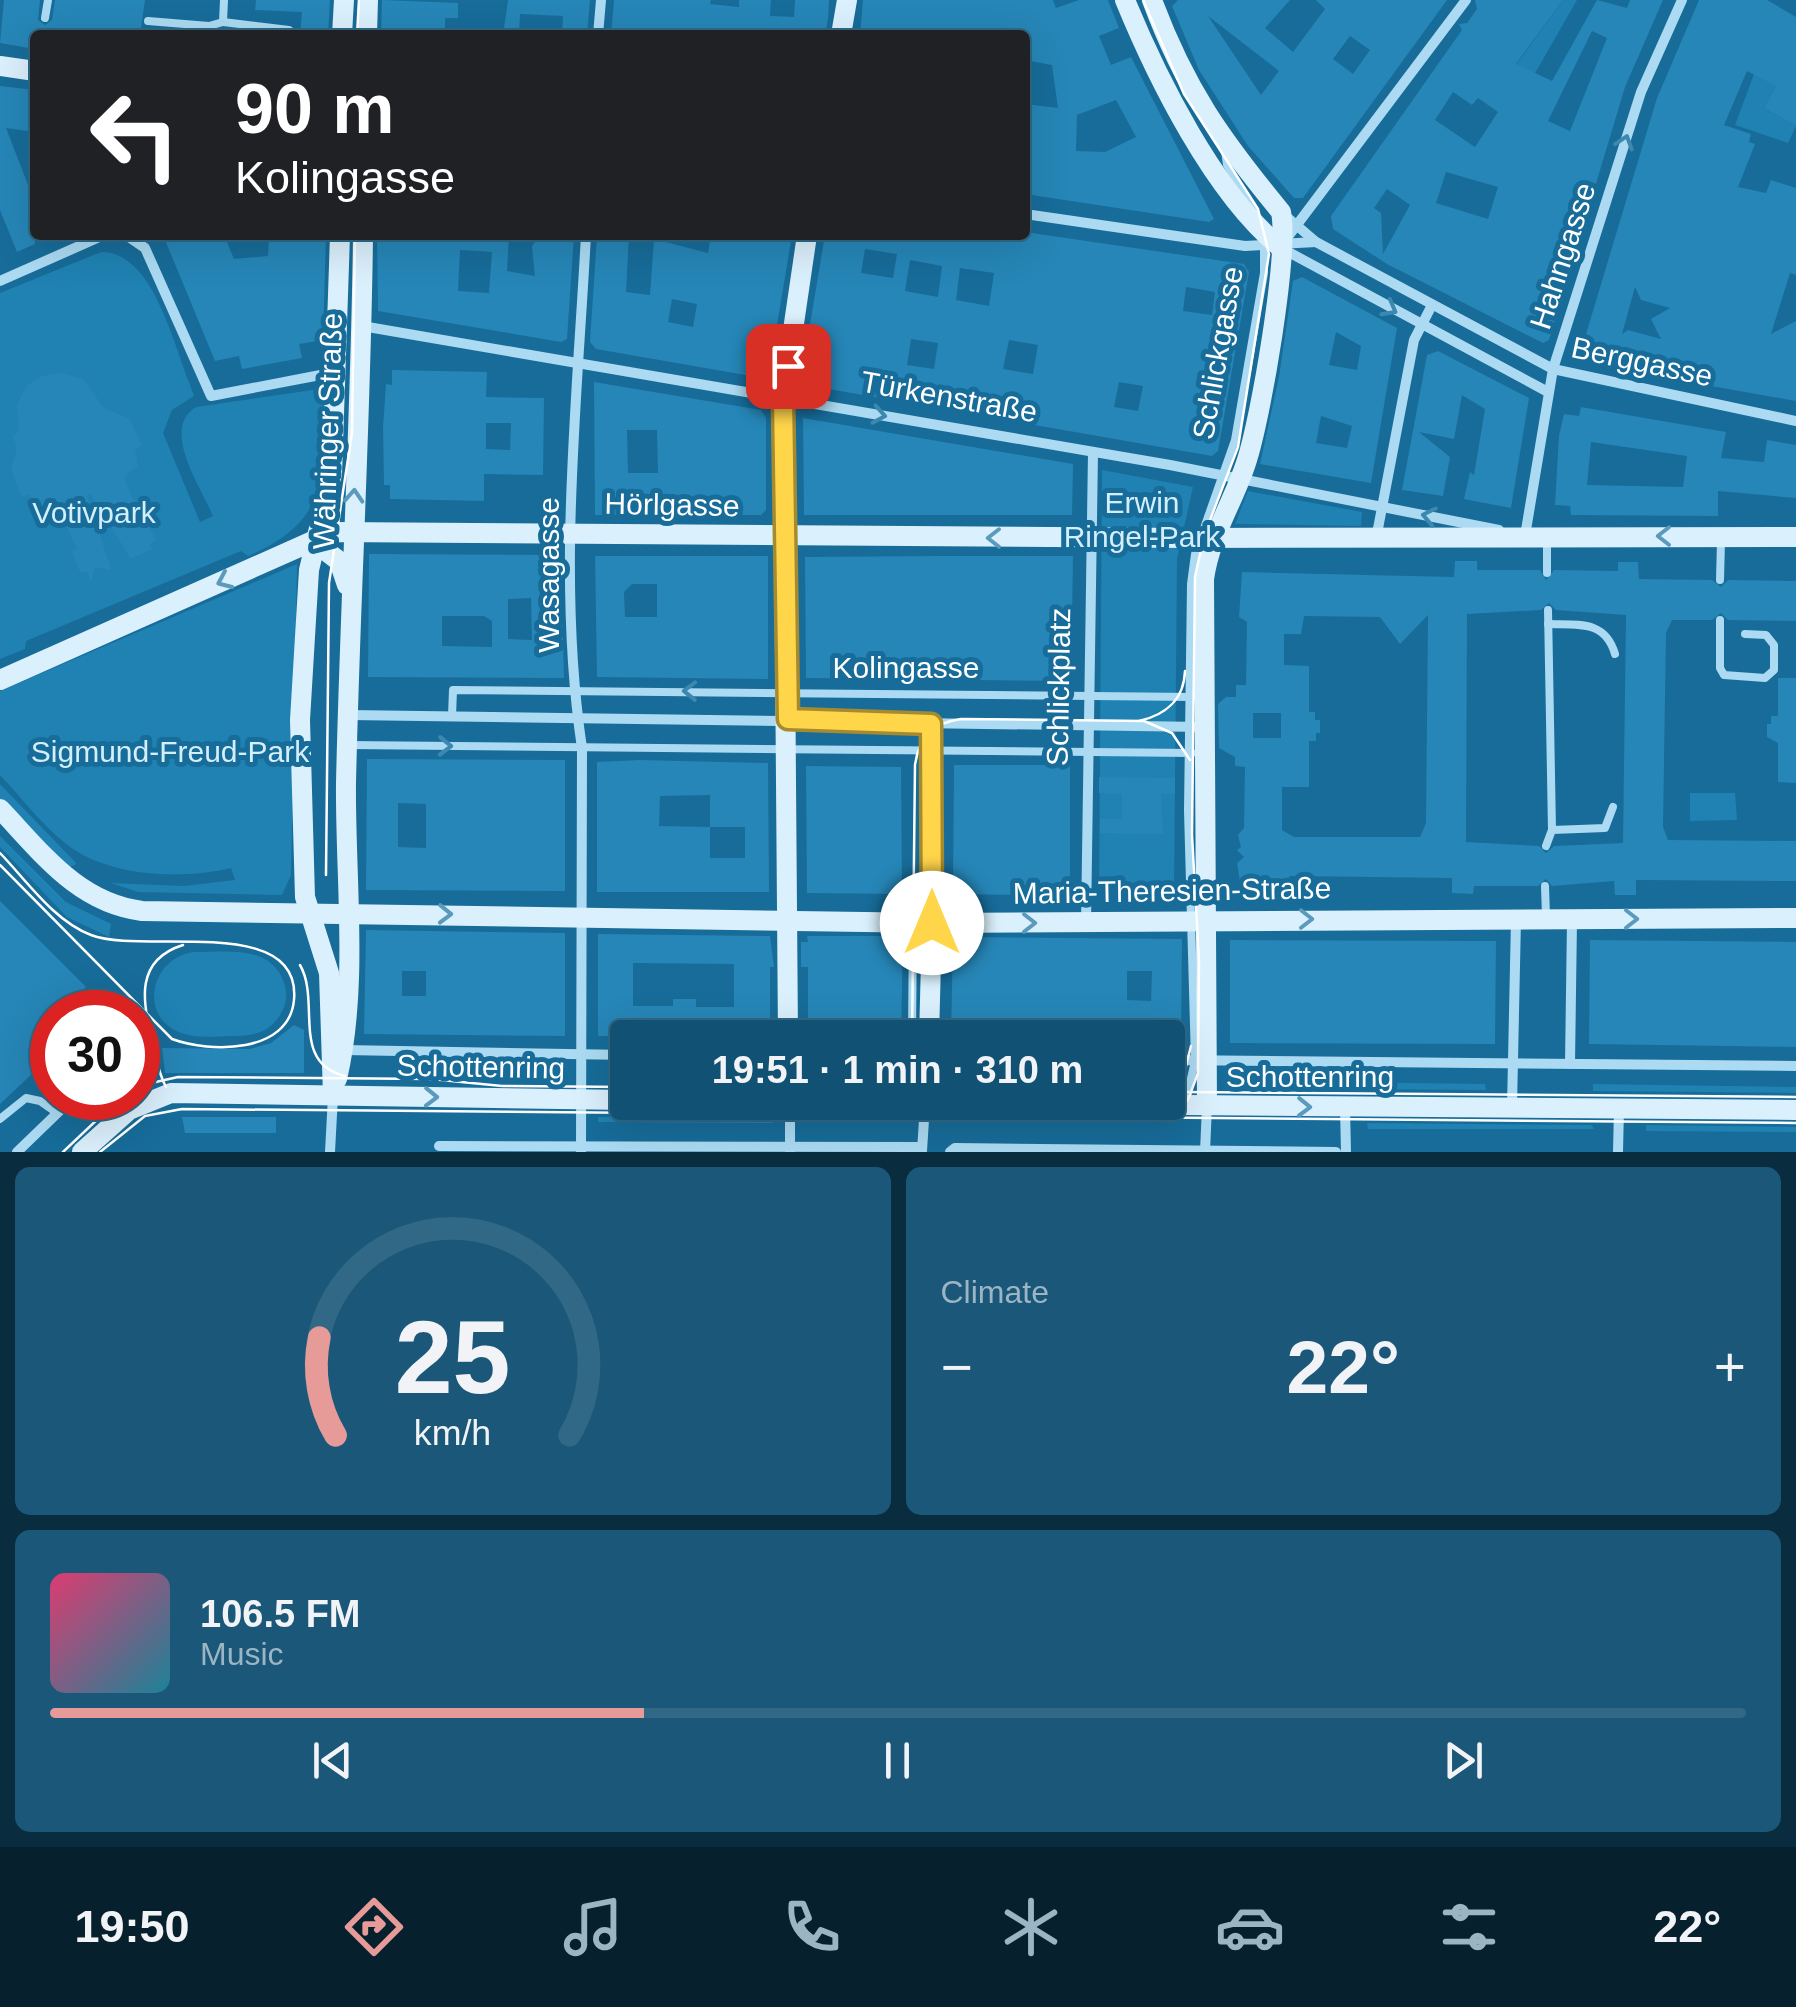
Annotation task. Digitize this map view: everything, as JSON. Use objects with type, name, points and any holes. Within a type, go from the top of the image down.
[{"type":"main road","points":[[342,30],[344,0]]},
{"type":"main road","points":[[364,30],[365,0]]},
{"type":"main road","points":[[842,30],[848,0]]},
{"type":"main road","points":[[1150,0],[1174,60],[1223,142],[1294,219]]},
{"type":"main road","points":[[1128,7],[1160,82],[1265,237]]},
{"type":"main road","points":[[0,66],[30,70]]},
{"type":"main road","name":"Schlickgasse","points":[[1206,538],[1250,445],[1280,277],[1265,237],[1294,219]]},
{"type":"main road","name":"Währinger Straße","points":[[333,1095],[329,973],[310,914],[303,872],[300,720],[313,541],[332,474],[340,240]]},
{"type":"main road","name":"Währinger Straße","points":[[333,1095],[344,1050],[349,628],[363,240]]},
{"type":"main road","points":[[788,1020],[783,398],[806,240]]},
{"type":"main road","name":"Hörlgasse","points":[[0,680],[333,532],[1092,538]]},
{"type":"main road","name":"Türkenstraße","points":[[1092,538],[1796,536]]},
{"type":"main road","points":[[1206,538],[1196,697],[1206,1106]]},
{"type":"main road","name":"Währinger Straße","points":[[313,541],[343,567],[349,628]]},
{"type":"main road","name":"Maria-Theresien-Straße","points":[[0,810],[69,881],[115,906],[213,914],[923,923],[1086,913],[1201,920],[1796,918]]},
{"type":"main road","points":[[923,923],[928,1020]]},
{"type":"main road","name":"Schottenring","points":[[82,1152],[129,1110],[171,1093],[610,1100]]},
{"type":"main road","name":"Schottenring","points":[[1185,1106],[1796,1110]]},
{"type":"street","points":[[598,30],[601,0]]},
{"type":"street","points":[[1128,7],[1150,0]]},
{"type":"street","points":[[1294,219],[1466,0]]},
{"type":"street","name":"Hahngasse","points":[[1524,536],[1553,369],[1642,92],[1682,0]]},
{"type":"street","points":[[1030,215],[1245,246],[1265,237],[1316,242]]},
{"type":"street","name":"Berggasse","points":[[1294,219],[1316,242],[1553,369],[1796,421]]},
{"type":"street","name":"Berggasse","points":[[1265,237],[1420,326],[1548,392]]},
{"type":"street","points":[[0,265],[3,279],[93,240]]},
{"type":"street","points":[[133,240],[145,248],[211,396],[338,372]]},
{"type":"street","name":"Wasagasse","points":[[581,1150],[582,748],[574,690],[572,532],[586,240]]},
{"type":"street","points":[[1376,539],[1414,340],[1432,305]]},
{"type":"street","name":"Türkenstraße","points":[[362,326],[1232,477],[1524,536]]},
{"type":"street","name":"Schlickplatz","points":[[1086,913],[1093,452]]},
{"type":"street","name":"Kolingasse","points":[[348,714],[1196,727]]},
{"type":"street","points":[[923,923],[931,724]]},
{"type":"street","points":[[1512,1109],[1516,918]]},
{"type":"street","points":[[1570,1064],[1572,918]]},
{"type":"street","name":"Schottenring","points":[[344,1050],[610,1055]]},
{"type":"street","name":"Schottenring","points":[[1185,1060],[1796,1066]]},
{"type":"street","points":[[327,1151],[333,1095]]},
{"type":"street","points":[[1205,1151],[1206,1106]]},
{"type":"street","points":[[1346,1108],[1346,1152]]},
{"type":"street","points":[[1618,1110],[1618,1152]]},
{"type":"street","points":[[18,1152],[50,1120]]},
{"type":"street","points":[[790,1120],[790,1149]]},
{"type":"street","points":[[439,1146],[922,1150],[924,1120]]},
{"type":"street","points":[[953,1150],[1336,1152]]},
{"type":"lane","points":[[44,18],[48,0]]},
{"type":"lane","points":[[223,22],[224,0]]},
{"type":"lane","points":[[148,21],[208,30],[223,22],[289,30]]},
{"type":"lane","points":[[1223,142],[1227,165],[1250,199],[1265,237]]},
{"type":"lane","name":"Schlickgasse","points":[[1232,477],[1263,279],[1265,237]]},
{"type":"lane","points":[[1547,536],[1547,573]]},
{"type":"lane","points":[[1720,580],[1721,536]]},
{"type":"lane","points":[[1546,846],[1552,830],[1548,610]]},
{"type":"lane","points":[[1720,620],[1720,668],[1724,674],[1765,678],[1774,670],[1774,645],[1766,636],[1744,634]]},
{"type":"lane","points":[[1548,624],[1602,629],[1615,654]]},
{"type":"lane","name":"Kolingasse","points":[[452,716],[453,690],[1196,697]]},
{"type":"lane","points":[[347,745],[1196,753]]},
{"type":"lane","points":[[1552,830],[1605,828],[1613,807]]},
{"type":"lane","points":[[1545,886],[1546,918]]},
{"type":"lane","points":[[914,1020],[923,923]]},
{"type":"lane","points":[[1185,1101],[1202,1061]]},
{"type":"lane","points":[[0,1119],[30,1099]]},
{"type":"green space","points":[[1563,0],[1577,0],[1534,75],[1516,65]]},
{"type":"green space","points":[[1795,51],[1764,108],[1796,126],[1788,143],[1735,125],[1754,74]]},
{"type":"green space","name":"Votivpark","points":[[101,252],[119,256],[147,282],[176,345],[194,396],[172,410],[163,433],[200,522],[213,516],[182,444],[186,417],[196,407],[326,388],[323,468],[318,489],[296,526],[276,542],[248,556],[241,551],[26,641],[25,649],[0,659],[0,293]]},
{"type":"green space","name":"Erwin Ringel-Park","points":[[1102,470],[1193,487],[1177,559],[1174,896],[1099,896]]},
{"type":"green space","points":[[1248,491],[1362,512],[1361,526],[1235,524]]},
{"type":"green space","name":"Sigmund-Freud-Park","points":[[297,564],[291,875],[282,895],[138,892],[111,883],[184,886],[235,880],[231,868],[190,874],[123,869],[101,863],[65,843],[0,775],[0,691]]},
{"type":"green space","points":[[0,784],[75,865],[64,868],[0,802]]},
{"type":"green space","points":[[1690,793],[1735,793],[1737,820],[1690,821]]},
{"type":"green space","points":[[0,836],[66,902],[111,924],[109,937],[67,917],[0,847]]},
{"type":"green space","points":[[234,952],[260,957],[279,972],[286,993],[284,1008],[271,1026],[260,1032],[207,1037],[181,1033],[160,1016],[160,990],[155,990],[159,976],[179,956]]},
{"type":"green space","points":[[1341,1082],[1485,1084],[1486,1090],[1340,1089]]},
{"type":"green space","points":[[1593,1084],[1796,1087],[1796,1093],[1593,1091]]},
{"type":"green space","points":[[598,1117],[773,1120],[773,1123],[598,1122]]},
{"type":"green space","points":[[1367,1123],[1592,1125],[1594,1129],[1368,1129]]},
{"type":"green space","points":[[1646,1125],[1796,1127],[1796,1132],[1646,1131]]},
{"type":"building","points":[[4,0],[40,0],[38,20],[45,25],[52,20],[55,0],[145,0],[141,30],[30,30],[30,48],[0,43]]},
{"type":"building","points":[[256,0],[330,0],[328,30],[300,30],[302,12],[255,10]]},
{"type":"building","points":[[382,0],[458,3],[458,18],[445,18],[445,30],[381,30]]},
{"type":"building","points":[[508,0],[590,0],[587,30],[562,30],[563,16],[520,14],[519,30],[504,30]]},
{"type":"building","points":[[614,0],[711,0],[710,4],[739,7],[739,0],[771,0],[770,16],[794,17],[795,0],[829,0],[826,30],[611,30]]},
{"type":"building","points":[[863,0],[1053,0],[1056,8],[1079,0],[1108,0],[1119,28],[1099,36],[1111,65],[1131,57],[1214,219],[1209,222],[1030,195],[1030,105],[1058,108],[1052,65],[1030,61],[1030,30],[860,30]],"holes":[[[1116,100],[1136,137],[1105,152],[1076,151],[1077,115]]]},
{"type":"building","points":[[1178,0],[1290,0],[1265,28],[1293,52],[1325,9],[1316,0],[1447,0],[1303,198],[1294,198],[1248,146],[1199,70],[1172,6]],"holes":[[[1208,16],[1279,71],[1261,95]],[[1350,36],[1370,50],[1353,74],[1333,59]]]},
{"type":"building","points":[[1475,0],[1563,0],[1516,64],[1552,81],[1597,0],[1627,8],[1630,0],[1663,0],[1625,87],[1549,340],[1543,343],[1387,264],[1333,229],[1331,216],[1462,30],[1459,24],[1467,23],[1477,9]],"holes":[[[1592,31],[1607,38],[1570,131],[1548,121]],[[1453,92],[1472,105],[1478,98],[1498,112],[1475,147],[1435,120]],[[1446,172],[1498,187],[1488,219],[1436,203]],[[1387,189],[1410,205],[1383,254],[1381,213],[1374,208]]]},
{"type":"building","points":[[1699,0],[1767,0],[1796,17],[1796,126],[1764,108],[1776,86],[1747,71],[1724,125],[1751,134],[1749,142],[1755,144],[1738,187],[1766,193],[1771,180],[1796,188],[1796,275],[1790,273],[1771,334],[1796,321],[1796,401],[1694,383],[1580,354],[1657,98]],"holes":[[[1635,287],[1641,300],[1670,308],[1651,319],[1661,339],[1628,330],[1622,334]]]},
{"type":"building","points":[[0,86],[30,89],[30,131],[6,128],[30,190],[30,240],[35,240],[35,244],[17,252],[0,210]]},
{"type":"building","points":[[1030,233],[1244,264],[1249,272],[1218,451],[1212,456],[800,384],[824,240],[1030,240]],"holes":[[[865,249],[897,254],[893,278],[861,273]],[[910,260],[942,266],[938,297],[905,291]],[[960,268],[994,273],[989,306],[956,300]],[[1186,287],[1215,292],[1212,315],[1183,311]],[[911,339],[938,343],[934,369],[907,365]],[[1009,340],[1038,345],[1033,374],[1003,369]],[[1119,382],[1143,386],[1138,411],[1114,407]]]},
{"type":"building","points":[[165,240],[226,240],[234,259],[268,256],[269,240],[326,240],[323,340],[299,344],[302,358],[242,369],[239,356],[215,361]]},
{"type":"building","points":[[377,240],[509,240],[507,271],[535,276],[532,247],[536,240],[574,240],[567,339],[561,342],[378,311]],"holes":[[[460,250],[492,252],[489,293],[458,291]]]},
{"type":"building","points":[[597,240],[629,240],[626,292],[650,295],[654,240],[708,253],[710,240],[791,240],[768,379],[596,349],[590,342]],"holes":[[[672,299],[697,304],[693,327],[668,322]]]},
{"type":"building","points":[[1302,277],[1397,328],[1371,483],[1260,464],[1279,377],[1293,281]],"holes":[[[1336,332],[1361,346],[1357,370],[1329,365]],[[1321,416],[1352,426],[1347,448],[1316,443]]]},
{"type":"building","points":[[1438,351],[1529,398],[1511,508],[1464,499],[1470,472],[1474,475],[1485,409],[1462,395],[1454,439],[1419,432],[1450,457],[1443,496],[1402,490],[1427,355]]},
{"type":"building","points":[[392,370],[487,372],[486,397],[544,398],[543,475],[484,474],[484,501],[390,499],[390,485],[384,485],[383,428],[386,384],[392,385]],"holes":[[[486,423],[511,423],[510,450],[486,449]]]},
{"type":"building","points":[[62,373],[83,379],[104,408],[130,419],[142,446],[135,449],[138,466],[124,477],[142,522],[146,520],[156,540],[150,545],[152,549],[131,559],[90,493],[87,495],[110,566],[110,570],[95,567],[91,582],[87,572],[80,572],[72,551],[77,549],[59,509],[37,505],[29,494],[22,497],[11,469],[17,448],[13,436],[19,431],[17,405],[26,386],[42,376]]},
{"type":"building","points":[[594,382],[761,410],[766,418],[766,510],[761,515],[595,515]],"holes":[[[627,430],[657,430],[658,473],[628,473]]]},
{"type":"building","points":[[1581,407],[1726,432],[1721,458],[1764,462],[1767,440],[1796,445],[1796,498],[1718,491],[1718,516],[1571,515],[1570,506],[1555,505],[1559,436],[1564,414],[1579,416]],"holes":[[[1591,442],[1687,456],[1683,487],[1587,485]]]},
{"type":"building","points":[[803,418],[1073,464],[1072,515],[804,515]]},
{"type":"building","points":[[369,554],[561,555],[564,678],[368,677]],"holes":[[[531,598],[532,640],[508,639],[508,599]],[[442,616],[484,616],[492,621],[492,647],[442,646]]]},
{"type":"building","points":[[595,556],[768,556],[768,679],[597,677]],"holes":[[[632,584],[657,584],[657,617],[625,617],[624,592]]]},
{"type":"building","points":[[1073,556],[1071,681],[806,678],[805,557]]},
{"type":"building","points":[[1455,561],[1477,561],[1477,570],[1540,570],[1546,580],[1554,570],[1618,571],[1618,562],[1638,562],[1639,579],[1712,580],[1721,587],[1728,580],[1796,581],[1796,621],[1728,620],[1721,613],[1712,620],[1672,620],[1666,633],[1663,827],[1668,840],[1796,841],[1796,881],[1636,880],[1636,895],[1615,895],[1614,881],[1552,886],[1546,879],[1538,886],[1474,886],[1473,894],[1452,893],[1452,878],[1290,876],[1286,882],[1269,882],[1263,877],[1240,882],[1237,863],[1244,857],[1237,850],[1241,847],[1238,835],[1244,828],[1245,767],[1235,766],[1235,757],[1219,748],[1218,704],[1226,697],[1236,697],[1236,685],[1246,685],[1247,622],[1239,617],[1242,572],[1454,577]],"holes":[[[1549,603],[1556,610],[1626,615],[1623,843],[1554,846],[1546,853],[1539,846],[1466,842],[1467,614],[1541,610]],[[1428,615],[1426,823],[1420,837],[1294,837],[1282,830],[1282,787],[1309,787],[1309,741],[1316,741],[1316,733],[1320,733],[1320,720],[1315,720],[1315,712],[1309,712],[1309,666],[1284,665],[1284,634],[1301,634],[1304,616],[1380,617],[1400,644]],[[1253,713],[1281,713],[1281,738],[1253,738]]]},
{"type":"building","points":[[1778,678],[1796,678],[1796,783],[1778,782],[1778,743],[1767,737],[1771,716],[1778,716]]},
{"type":"building","points":[[367,759],[565,760],[565,891],[366,890]],"holes":[[[398,803],[426,804],[426,848],[398,847]]]},
{"type":"building","points":[[597,762],[768,763],[769,892],[597,892]],"holes":[[[710,795],[710,827],[659,826],[660,796]],[[710,827],[745,827],[745,858],[710,858]]]},
{"type":"building","points":[[954,765],[1070,765],[1070,896],[953,894]]},
{"type":"building","points":[[806,766],[901,767],[902,894],[807,893]]},
{"type":"building","points":[[1099,777],[1175,778],[1175,794],[1161,794],[1163,834],[1100,833],[1100,819],[1122,819],[1122,794],[1099,793]]},
{"type":"building","points":[[0,901],[86,987],[30,990],[30,1076],[0,1104]]},
{"type":"building","points":[[366,930],[565,933],[565,1036],[364,1034]],"holes":[[[402,971],[426,971],[426,996],[402,996]]]},
{"type":"building","points":[[598,934],[770,936],[774,967],[770,967],[770,1020],[610,1020],[610,1036],[598,1036]],"holes":[[[633,963],[734,964],[734,1007],[696,1007],[696,999],[673,999],[673,1006],[633,1006]]]},
{"type":"building","points":[[807,936],[903,936],[901,1020],[808,1020],[808,967],[801,967],[801,942],[808,942]]},
{"type":"building","points":[[953,937],[1182,939],[1181,1020],[951,1020]],"holes":[[[1127,971],[1152,971],[1151,1001],[1127,1000]]]},
{"type":"building","points":[[1230,940],[1496,941],[1495,1044],[1230,1043]]},
{"type":"building","points":[[1590,940],[1796,942],[1796,1047],[1589,1044]]},
{"type":"building","points":[[294,1025],[304,1030],[304,1073],[165,1073],[162,1048],[250,1049],[271,1043]]},
{"type":"building","points":[[182,1117],[276,1117],[276,1133],[185,1133]]},
{"type":"tram line","points":[[357,30],[359,0]]},
{"type":"tram line","points":[[1143,0],[1184,94],[1258,209],[1269,254],[1238,447],[1204,536],[1195,577],[1192,835],[1199,960],[1198,1073],[1185,1102]]},
{"type":"tram line","points":[[326,875],[329,583],[352,433],[355,240]]},
{"type":"tram line","points":[[1139,721],[1172,704],[1181,690],[1185,671]]},
{"type":"tram line","points":[[912,1020],[915,765],[920,746],[929,733],[961,719],[1144,721],[1172,733],[1190,760]]},
{"type":"tram line","points":[[0,853],[53,910],[91,935],[115,940],[215,942],[247,946],[273,956],[290,973],[294,1000],[289,1018],[278,1031],[245,1045],[206,1046],[172,1039],[0,865]]},
{"type":"tram line","points":[[166,1087],[148,1025],[146,984],[156,961],[183,945]]},
{"type":"tram line","points":[[300,965],[306,980],[312,1045],[328,1069],[345,1076]]},
{"type":"tram line","points":[[1185,1070],[1191,1046]]},
{"type":"tram line","points":[[160,1081],[178,1077],[431,1079],[502,1086],[610,1087]]},
{"type":"tram line","points":[[1185,1092],[1796,1097]]},
{"type":"tram line","points":[[100,1152],[145,1116],[182,1109],[1796,1123]]},
{"type":"tram line","points":[[63,1152],[97,1120]]},
{"type":"route","points":[[788,366],[783,398],[788,719],[931,724],[932,923]]}]
